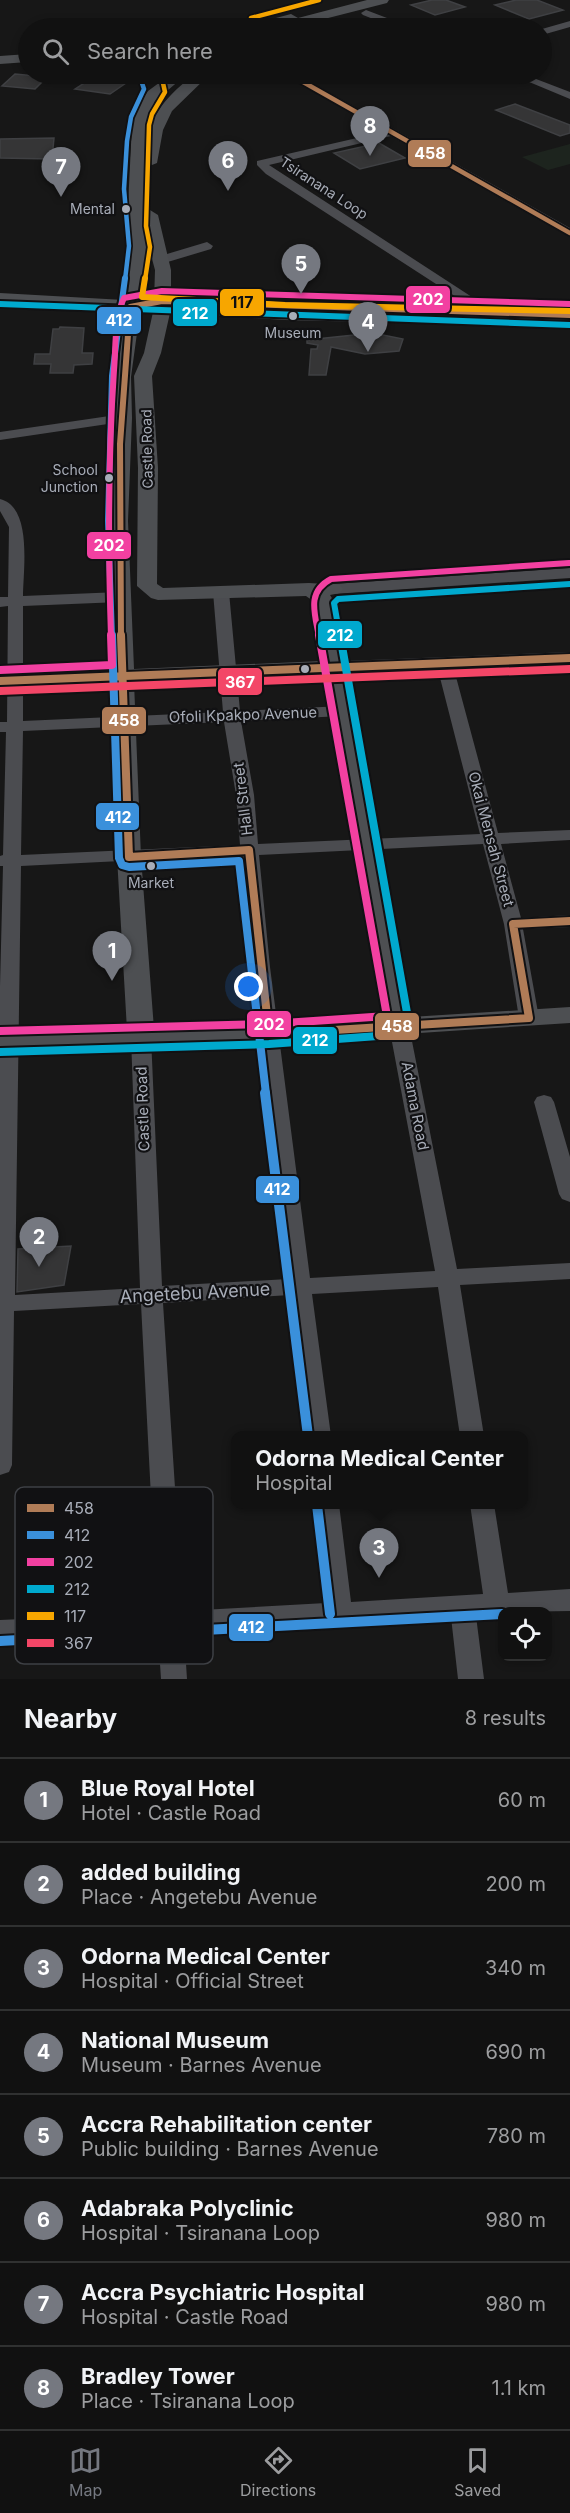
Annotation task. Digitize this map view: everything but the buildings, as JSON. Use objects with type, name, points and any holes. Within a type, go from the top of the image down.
[{"type":"main road","points":[[313,18],[382,0]]},
{"type":"main road","points":[[304,18],[363,6]]},
{"type":"main road","points":[[0,55],[18,54]]},
{"type":"main road","points":[[0,60],[18,59]]},
{"type":"main road","points":[[153,84],[155,90]]},
{"type":"main road","name":"Castle Road","points":[[168,84],[155,90],[142,110],[137,137],[135,227],[140,246],[134,278],[148,305],[150,363],[143,376],[148,468],[147,586],[158,594],[221,592]]},
{"type":"main road","name":"Castle Road","points":[[141,1037],[129,856],[120,597],[118,521],[123,418],[122,377],[148,305],[161,260],[150,227],[154,130],[183,84]]},
{"type":"main road","points":[[140,246],[144,250],[151,269],[148,305]]},
{"type":"main road","points":[[0,298],[97,301],[119,293],[134,278]]},
{"type":"main road","points":[[0,293],[97,301],[119,309],[148,305],[173,297],[195,306],[316,316],[570,322]]},
{"type":"main road","points":[[148,305],[174,313],[195,306],[570,315]]},
{"type":"main road","points":[[118,521],[147,521]]},
{"type":"main road","points":[[221,592],[322,593]]},
{"type":"main road","name":"Adama Road","points":[[322,593],[399,1026]]},
{"type":"main road","points":[[8,681],[570,658]]},
{"type":"main road","points":[[5,1042],[269,1034],[570,1015]]},
{"type":"street","points":[[363,6],[385,18]]},
{"type":"street","points":[[552,29],[570,24]]},
{"type":"street","points":[[307,84],[396,132],[570,233]]},
{"type":"street","points":[[540,84],[570,96]]},
{"type":"street","name":"Tsiranana Loop","points":[[396,132],[261,163],[270,172],[489,312]]},
{"type":"street","points":[[161,260],[207,246]]},
{"type":"street","points":[[0,436],[123,418]]},
{"type":"street","points":[[0,503],[10,513],[16,527],[7,602],[8,727],[0,1465]]},
{"type":"street","points":[[322,593],[570,573]]},
{"type":"street","name":"Hall Street","points":[[221,592],[232,716],[245,795],[260,967],[318,1431]]},
{"type":"street","points":[[7,602],[120,597]]},
{"type":"street","name":"Okai Mensah Street","points":[[444,662],[513,924],[529,1018]]},
{"type":"street","name":"Ofoli Kpakpo Avenue","points":[[8,727],[343,711]]},
{"type":"street","points":[[6,861],[570,835]]},
{"type":"street","points":[[513,924],[570,921]]},
{"type":"street","name":"Adama Road","points":[[399,1026],[448,1279],[471,1431]]},
{"type":"street","name":"Castle Road","points":[[141,1037],[163,1487]]},
{"type":"street","points":[[544,1102],[570,1194]]},
{"type":"street","name":"Angetebu Avenue","points":[[1,1304],[570,1271]]},
{"type":"street","points":[[328,1509],[340,1613]]},
{"type":"street","points":[[483,1509],[497,1604]]},
{"type":"street","points":[[213,1621],[570,1600]]},
{"type":"street","points":[[462,1605],[471,1679]]},
{"type":"street","points":[[0,1631],[15,1630]]},
{"type":"street","name":"Castle Road","points":[[173,1664],[174,1679]]},
{"type":"shaded area","points":[[570,144],[570,164],[548,170],[522,157]]},
{"type":"transit line","name":"117","points":[[251,18],[319,0]]},
{"type":"transit line","name":"412","points":[[142,84],[144,89],[131,117],[127,141],[124,189],[129,246],[112,376],[108,521],[119,858],[122,865],[129,867],[239,861],[250,968],[307,1431]]},
{"type":"transit line","name":"117","points":[[163,84],[165,92],[152,114],[149,125],[146,226],[150,247],[142,297],[285,305],[570,311]]},
{"type":"transit line","name":"458","points":[[307,84],[570,233]]},
{"type":"transit line","name":"202","points":[[0,670],[112,665],[110,440],[115,351],[120,306],[124,298],[162,291],[570,304]]},
{"type":"transit line","name":"458","points":[[570,315],[162,301],[130,307],[120,444],[119,513],[121,651],[129,857],[249,850],[269,1034],[529,1018],[513,924],[570,921]]},
{"type":"transit line","name":"212","points":[[0,304],[570,325]]},
{"type":"transit line","name":"202","points":[[0,1031],[269,1024],[387,1016],[313,602],[315,595],[322,585],[331,579],[569,563]]},
{"type":"transit line","name":"212","points":[[0,1052],[269,1044],[405,1034],[409,1024],[334,603],[338,599],[570,584]]},
{"type":"transit line","name":"458","points":[[0,681],[570,658]]},
{"type":"transit line","name":"367","points":[[0,691],[570,669]]},
{"type":"transit line","name":"412","points":[[317,1509],[330,1614]]},
{"type":"transit line","name":"412","points":[[213,1630],[498,1614]]},
{"type":"transit line","name":"412","points":[[0,1641],[15,1640]]},
{"type":"place","name":"Bradley Tower","points":[[370,156]]},
{"type":"place","name":"Adabraka Polyclinic","points":[[228,191]]},
{"type":"place","name":"Accra Psychiatric Hospital","points":[[61,197]]},
{"type":"place","name":"Mental","points":[[126,209]]},
{"type":"place","name":"Accra Rehabilitation center","points":[[301,294]]},
{"type":"place","name":"Museum","points":[[293,316]]},
{"type":"place","name":"National Museum","points":[[368,352]]},
{"type":"place","name":"School Junction","points":[[109,478]]},
{"type":"place","name":"Market","points":[[151,866]]},
{"type":"place","name":"Blue Royal Hotel","points":[[112,981]]},
{"type":"place","name":"added building","points":[[39,1267]]},
{"type":"place","name":"Odorna Medical Center","points":[[379,1578]]}]
